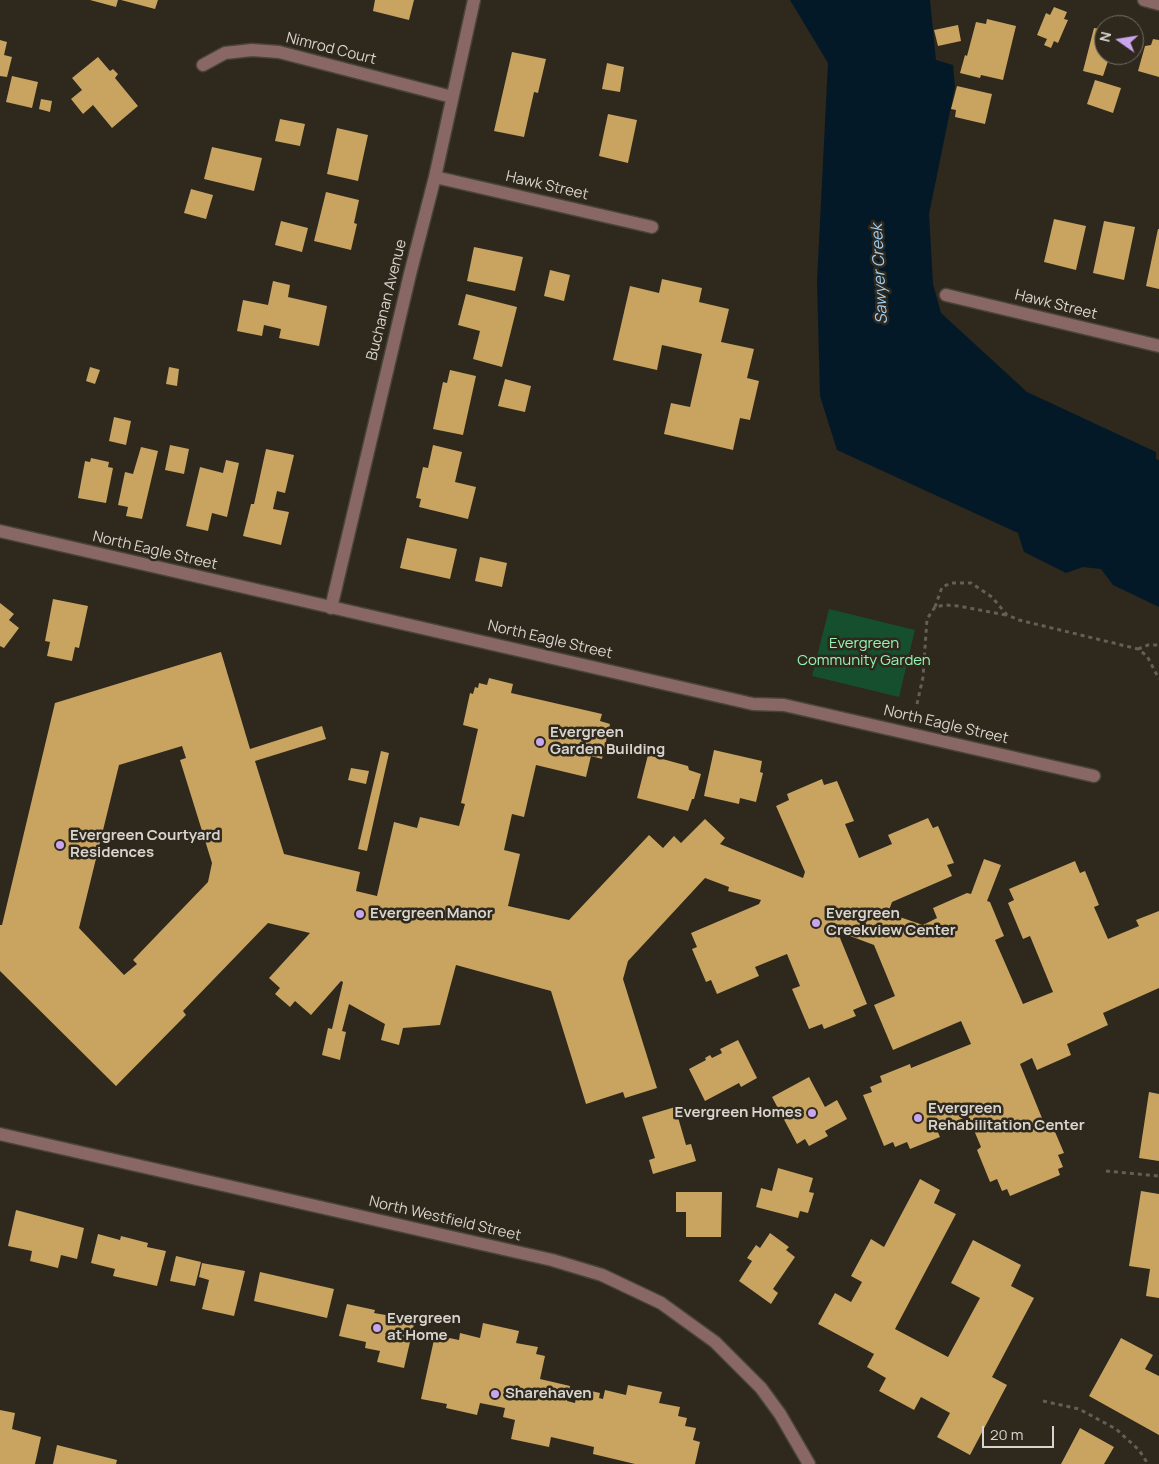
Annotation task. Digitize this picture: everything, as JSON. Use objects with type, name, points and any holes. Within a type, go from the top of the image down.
[{"type":"street","name":"Buchanan Avenue","points":[[331,608],[410,274],[435,177],[474,0]]},
{"type":"street","points":[[1144,0],[1159,4]]},
{"type":"street","name":"Nimrod Court","points":[[203,65],[225,53],[252,50],[279,52],[452,97]]},
{"type":"street","name":"Hawk Street","points":[[435,177],[652,227]]},
{"type":"street","name":"Hawk Street","points":[[946,295],[1159,346]]},
{"type":"street","name":"North Eagle Street","points":[[0,531],[753,704],[784,706],[1094,776]]},
{"type":"street","name":"North Westfield Street","points":[[0,1134],[552,1260],[602,1275],[661,1303],[715,1342],[766,1395],[780,1414],[809,1464]]},
{"type":"path","points":[[916,704],[923,677],[927,619],[935,607],[942,587],[952,582],[971,583],[992,597],[1007,615]]},
{"type":"path","points":[[935,607],[952,605],[1007,615],[1048,628],[1089,635],[1138,648],[1146,656],[1159,680]]},
{"type":"path","points":[[1138,648],[1148,645],[1159,645]]},
{"type":"path","points":[[1106,1171],[1159,1176]]},
{"type":"path","points":[[1043,1401],[1079,1409],[1116,1429],[1139,1450],[1148,1464]]},
{"type":"green space","name":"Evergreen Community Garden","points":[[829,609],[915,630],[899,697],[812,676]]},
{"type":"water","name":"Sawyer Creek","points":[[790,0],[930,0],[936,60],[953,65],[955,87],[929,214],[933,284],[941,313],[1027,392],[1156,452],[1156,459],[1159,460],[1159,607],[1113,585],[1101,569],[1083,567],[1066,573],[1024,552],[1018,533],[837,450],[820,396],[817,282],[828,63]]},
{"type":"building","points":[[90,0],[118,0],[116,7]]},
{"type":"building","points":[[121,0],[158,0],[155,9]]},
{"type":"building","points":[[375,0],[414,0],[409,20],[373,11]]},
{"type":"building","points":[[1054,7],[1067,12],[1064,19],[1068,20],[1058,43],[1054,41],[1051,48],[1044,45],[1047,39],[1037,35],[1046,13],[1050,15]]},
{"type":"building","points":[[987,19],[1016,26],[1003,80],[981,75],[980,78],[960,73],[965,55],[967,56],[976,22],[986,24]]},
{"type":"building","points":[[958,25],[961,41],[938,46],[934,30]]},
{"type":"building","points":[[1094,28],[1094,65],[1107,65],[1103,76],[1083,71]]},
{"type":"building","points":[[1153,39],[1159,40],[1159,77],[1138,71],[1140,65],[1144,65],[1145,46],[1151,45]]},
{"type":"building","points":[[0,40],[7,42],[4,55],[12,57],[7,77],[0,76]]},
{"type":"building","points":[[512,52],[546,59],[538,93],[534,92],[524,137],[494,131]]},
{"type":"building","points":[[98,57],[110,71],[113,69],[118,74],[115,78],[138,106],[112,128],[93,105],[83,114],[71,99],[82,90],[72,78]]},
{"type":"building","points":[[607,63],[624,67],[620,92],[602,89]]},
{"type":"building","points":[[12,76],[38,82],[32,108],[6,102]]},
{"type":"building","points":[[1095,80],[1121,88],[1113,113],[1087,104]]},
{"type":"building","points":[[957,86],[992,94],[985,124],[955,117],[956,110],[951,109]]},
{"type":"building","points":[[41,99],[52,101],[50,112],[39,109]]},
{"type":"building","points":[[608,114],[637,120],[628,163],[599,156]]},
{"type":"building","points":[[280,119],[305,124],[300,146],[275,141]]},
{"type":"building","points":[[337,128],[368,135],[358,181],[327,174]]},
{"type":"building","points":[[212,147],[262,158],[254,191],[204,179]]},
{"type":"building","points":[[191,189],[213,195],[206,219],[184,213]]},
{"type":"building","points":[[326,192],[359,200],[354,223],[357,224],[351,250],[314,241]]},
{"type":"building","points":[[1054,219],[1086,226],[1076,270],[1044,262]]},
{"type":"building","points":[[281,221],[308,228],[302,252],[275,245]]},
{"type":"building","points":[[1104,221],[1135,227],[1124,280],[1093,273]]},
{"type":"building","points":[[1159,229],[1159,289],[1146,286]]},
{"type":"building","points":[[474,247],[523,257],[515,291],[467,281]]},
{"type":"building","points":[[550,270],[570,275],[564,301],[544,296]]},
{"type":"building","points":[[662,279],[702,288],[699,302],[729,309],[721,342],[754,349],[747,378],[759,381],[750,420],[740,418],[733,450],[664,434],[671,403],[690,407],[702,354],[662,345],[657,370],[613,360],[630,286],[659,293]]},
{"type":"building","points":[[273,281],[290,285],[288,297],[327,306],[319,346],[279,338],[281,329],[264,325],[262,336],[237,331],[243,300],[268,305]]},
{"type":"building","points":[[466,294],[517,307],[502,367],[473,359],[480,331],[458,325]]},
{"type":"building","points":[[90,367],[100,370],[95,384],[86,381]]},
{"type":"building","points":[[169,367],[179,369],[177,386],[166,384]]},
{"type":"building","points":[[450,370],[476,376],[463,435],[433,429],[443,382],[447,383]]},
{"type":"building","points":[[505,379],[531,386],[525,412],[498,406]]},
{"type":"building","points":[[114,417],[131,421],[126,445],[109,441]]},
{"type":"building","points":[[170,445],[189,449],[184,474],[165,470]]},
{"type":"building","points":[[433,445],[462,452],[455,482],[476,487],[468,519],[419,507],[421,499],[416,498],[423,467],[428,468]]},
{"type":"building","points":[[141,447],[158,451],[142,519],[126,516],[128,507],[118,505],[125,472],[133,474]]},
{"type":"building","points":[[266,449],[294,455],[285,493],[277,491],[273,509],[289,512],[281,545],[243,536],[251,504],[254,504]]},
{"type":"building","points":[[91,458],[109,462],[108,467],[113,468],[106,503],[78,498],[85,461],[90,462]]},
{"type":"building","points":[[226,460],[239,463],[227,517],[212,513],[208,531],[186,526],[200,467],[223,473]]},
{"type":"building","points":[[407,538],[457,549],[450,579],[400,568]]},
{"type":"building","points":[[480,557],[507,563],[502,587],[475,581]]},
{"type":"building","points":[[53,599],[88,606],[79,648],[75,647],[72,661],[47,656],[50,642],[45,641]]},
{"type":"building","points":[[0,603],[14,614],[9,620],[19,628],[4,648],[0,646]]},
{"type":"building","points":[[221,652],[250,749],[322,726],[326,739],[255,761],[284,854],[360,872],[356,891],[377,896],[394,822],[417,828],[420,817],[459,826],[465,804],[461,803],[478,729],[463,725],[470,693],[473,694],[475,687],[478,688],[479,683],[487,685],[489,678],[513,684],[511,693],[602,714],[600,721],[610,724],[602,759],[591,756],[586,777],[536,765],[524,817],[512,814],[504,850],[520,854],[508,906],[569,920],[649,835],[663,848],[674,836],[681,843],[705,819],[725,838],[720,844],[803,878],[805,872],[776,806],[789,800],[787,794],[822,779],[824,785],[837,781],[854,821],[845,824],[859,858],[892,844],[888,835],[928,818],[933,828],[938,826],[954,863],[947,865],[952,876],[892,902],[888,913],[923,925],[937,918],[933,908],[967,893],[971,894],[984,859],[1001,865],[987,901],[990,902],[1004,936],[995,940],[1023,1004],[1053,992],[1030,936],[1023,939],[1008,903],[1014,900],[1009,889],[1075,861],[1080,873],[1085,871],[1099,905],[1094,907],[1108,939],[1139,926],[1136,920],[1159,911],[1159,988],[1103,1013],[1108,1025],[1067,1044],[1071,1055],[1037,1070],[1032,1058],[1020,1064],[1044,1123],[1050,1120],[1064,1153],[1058,1155],[1063,1167],[1058,1169],[1060,1175],[1010,1196],[1007,1189],[1002,1191],[997,1179],[990,1182],[977,1150],[981,1147],[968,1116],[937,1130],[940,1137],[910,1149],[907,1142],[895,1147],[893,1142],[884,1146],[863,1095],[872,1092],[870,1087],[882,1082],[880,1076],[910,1064],[911,1068],[971,1044],[961,1021],[893,1050],[874,1005],[895,996],[874,945],[842,933],[840,938],[867,1004],[853,1010],[856,1016],[824,1029],[822,1024],[809,1029],[792,989],[800,986],[787,954],[755,967],[759,976],[717,994],[711,980],[706,982],[692,949],[697,947],[691,933],[759,904],[761,900],[728,891],[729,887],[705,878],[628,961],[623,979],[657,1088],[625,1098],[623,1092],[586,1104],[551,991],[456,965],[440,1025],[403,1028],[399,1045],[381,1040],[385,1024],[349,1004],[342,1031],[346,1032],[340,1060],[322,1055],[328,1028],[332,1029],[343,982],[341,981],[311,1015],[295,1001],[290,1007],[275,994],[280,988],[269,978],[310,933],[268,923],[183,1011],[186,1015],[116,1086],[0,971],[0,925],[2,925],[55,703]],"holes":[[[182,746],[186,758],[180,760],[212,863],[208,882],[133,960],[137,964],[124,975],[79,928],[119,765]]]},
{"type":"building","points":[[714,750],[762,761],[760,772],[763,773],[756,802],[740,798],[739,804],[704,796]]},
{"type":"building","points":[[381,751],[389,753],[367,851],[358,849]]},
{"type":"building","points":[[648,755],[688,766],[689,770],[701,774],[694,799],[692,799],[688,811],[637,798]]},
{"type":"building","points":[[351,768],[369,771],[366,784],[348,780]]},
{"type":"building","name":"Evergreen Homes","points":[[738,1040],[757,1078],[741,1087],[739,1083],[705,1101],[689,1069],[706,1060],[705,1058],[710,1055],[712,1058],[722,1053],[720,1049]]},
{"type":"building","name":"Evergreen Homes","points":[[809,1077],[825,1107],[837,1100],[847,1119],[825,1131],[828,1136],[809,1146],[805,1139],[797,1144],[772,1097]]},
{"type":"building","points":[[1149,1092],[1159,1094],[1159,1161],[1139,1158]]},
{"type":"building","name":"Evergreen Homes","points":[[675,1107],[686,1145],[691,1144],[696,1161],[653,1174],[649,1160],[655,1158],[642,1117]]},
{"type":"building","points":[[778,1168],[813,1178],[809,1192],[814,1193],[808,1213],[800,1211],[798,1218],[756,1207],[761,1188],[772,1191]]},
{"type":"building","points":[[920,1179],[940,1190],[934,1203],[956,1214],[895,1329],[948,1357],[980,1298],[951,1283],[973,1240],[1021,1265],[1011,1286],[1034,1298],[992,1377],[1007,1385],[970,1455],[937,1437],[950,1413],[921,1397],[914,1410],[879,1391],[886,1378],[867,1367],[874,1354],[818,1324],[835,1293],[851,1302],[862,1282],[851,1276],[871,1239],[884,1247]]},
{"type":"building","points":[[1141,1191],[1159,1194],[1159,1298],[1146,1296],[1150,1269],[1129,1266]]},
{"type":"building","points":[[676,1192],[722,1192],[721,1237],[686,1237],[686,1212],[676,1212]]},
{"type":"building","points":[[16,1210],[84,1228],[77,1259],[61,1255],[58,1268],[30,1261],[32,1251],[8,1246]]},
{"type":"building","points":[[770,1233],[789,1247],[786,1250],[795,1257],[773,1289],[778,1293],[771,1304],[739,1281],[752,1261],[747,1258],[756,1245],[760,1248]]},
{"type":"building","points":[[98,1234],[120,1240],[121,1236],[148,1243],[147,1247],[166,1251],[157,1286],[113,1276],[115,1269],[91,1263]]},
{"type":"building","points":[[176,1256],[201,1262],[195,1286],[170,1281]]},
{"type":"building","points":[[202,1263],[245,1271],[234,1316],[202,1309],[209,1280],[199,1277]]},
{"type":"building","points":[[260,1272],[334,1289],[327,1318],[254,1301]]},
{"type":"building","name":"Evergreen at Home","points":[[347,1304],[375,1310],[374,1313],[415,1320],[404,1368],[377,1362],[380,1351],[365,1348],[366,1342],[339,1336]]},
{"type":"building","name":"Sharehaven","points":[[483,1323],[519,1331],[516,1343],[538,1347],[536,1354],[545,1356],[540,1379],[570,1386],[567,1401],[575,1403],[578,1388],[600,1393],[599,1398],[603,1399],[605,1390],[626,1395],[628,1385],[662,1392],[659,1403],[680,1407],[678,1416],[687,1418],[685,1426],[696,1428],[693,1440],[700,1442],[695,1464],[635,1464],[593,1454],[594,1447],[551,1437],[549,1447],[511,1439],[515,1420],[503,1417],[505,1408],[480,1403],[477,1415],[446,1408],[447,1404],[421,1399],[435,1335],[459,1340],[460,1333],[480,1338]]},
{"type":"building","points":[[1121,1338],[1153,1355],[1145,1369],[1159,1376],[1159,1435],[1089,1396]]},
{"type":"building","points":[[0,1410],[15,1413],[12,1429],[41,1437],[35,1464],[0,1464]]},
{"type":"building","points":[[1080,1428],[1114,1447],[1104,1464],[1061,1464]]},
{"type":"building","points":[[57,1445],[117,1460],[116,1464],[53,1464]]},
{"type":"place","name":"Evergreen Garden Building","points":[[540,742]]},
{"type":"place","name":"Evergreen Courtyard Residences","points":[[60,845]]},
{"type":"place","name":"Evergreen Manor","points":[[360,914]]},
{"type":"place","name":"Evergreen Creekview Center","points":[[816,923]]},
{"type":"place","name":"Evergreen Homes","points":[[812,1113]]},
{"type":"place","name":"Evergreen Rehabilitation Center","points":[[918,1118]]},
{"type":"place","name":"Evergreen at Home","points":[[377,1328]]},
{"type":"place","name":"Sharehaven","points":[[495,1394]]}]
